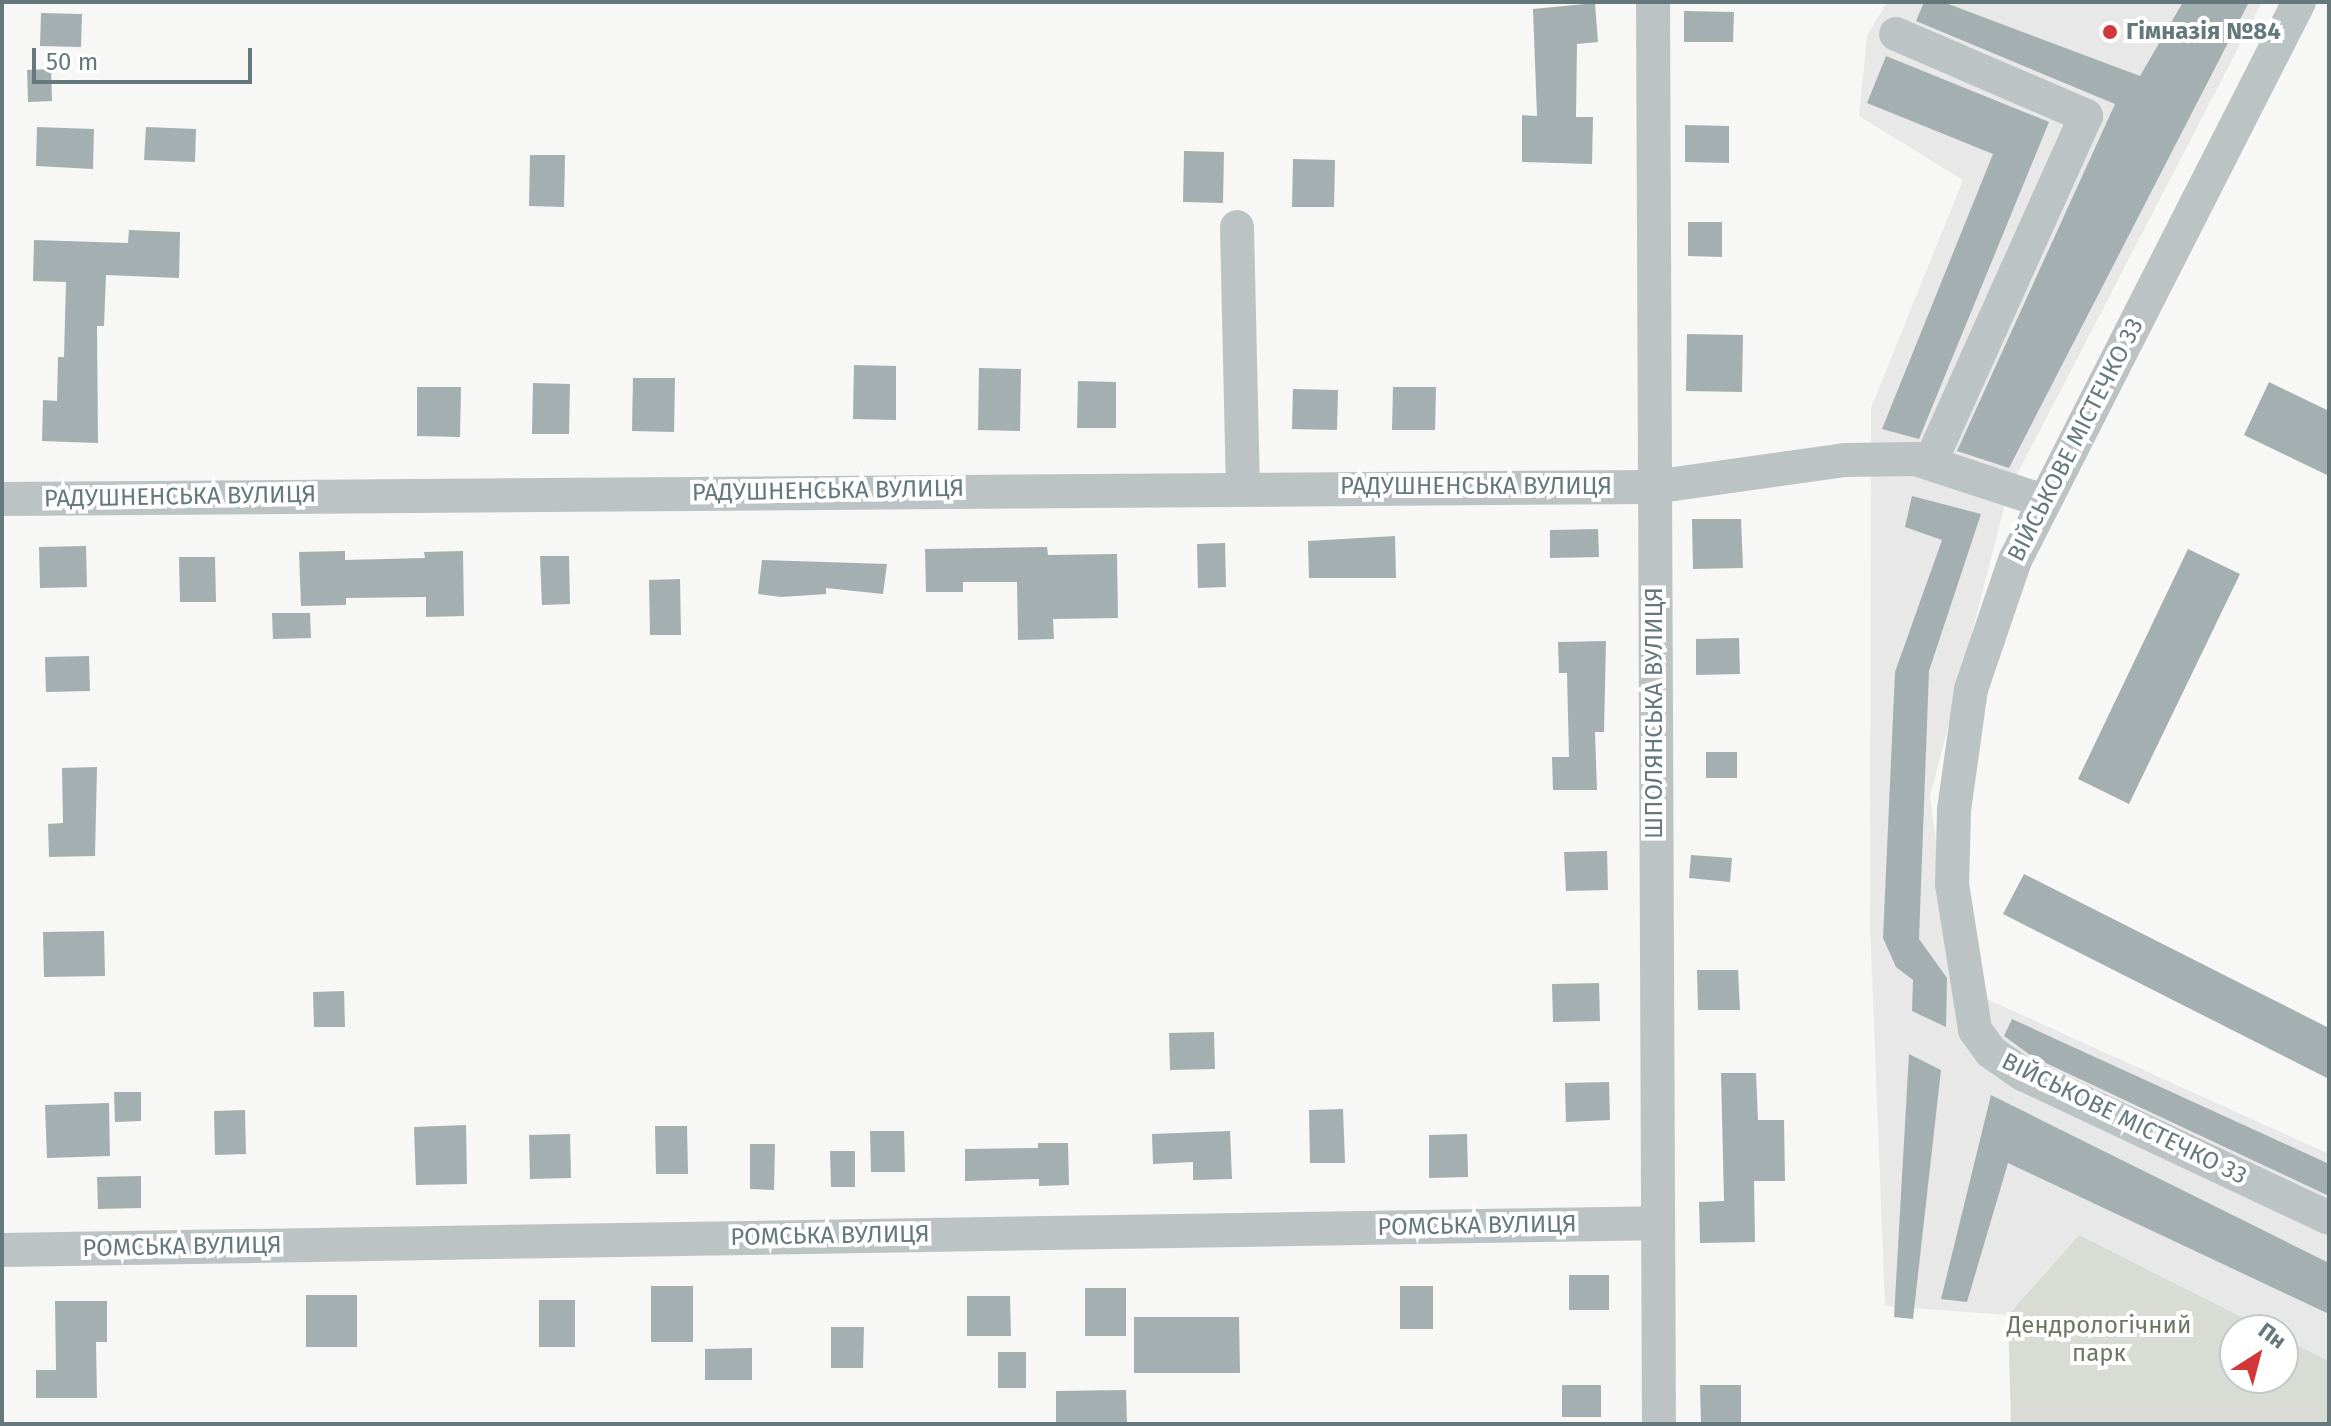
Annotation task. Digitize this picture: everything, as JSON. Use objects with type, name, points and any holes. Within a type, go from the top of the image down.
[{"type":"street","name":"ШПОЛЯНСЬКА ВУЛИЦЯ","points":[[1653,2],[1659,1424]]},
{"type":"street","name":"ВІЙСЬКОВЕ МІСТЕЧКО 33","points":[[2299,2],[2041,500],[1971,689],[1954,810],[1952,884],[1975,1030],[1991,1052],[2023,1074],[2329,1218]]},
{"type":"street","points":[[1896,34],[2086,116],[1930,463]]},
{"type":"street","points":[[1237,227],[1243,488]]},
{"type":"street","name":"РАДУШНЕНСЬКА ВУЛИЦЯ","points":[[2,499],[1653,487],[1845,460],[1916,459],[2041,500]]},
{"type":"street","name":"РОМСЬКА ВУЛИЦЯ","points":[[2,1250],[1657,1223]]},
{"type":"shaded area","points":[[1887,2],[2262,2],[2008,492],[1930,797],[1956,985],[2329,1154],[2329,1361],[2299,1346],[2299,1314],[2236,1314],[2079,1235],[2008,1315],[1885,1306],[1870,924],[1871,408],[1963,180],[1859,116],[1867,36]]},
{"type":"green space","name":"Дендрологічний парк","points":[[2079,1235],[2236,1314],[2219,1314],[2219,1394],[2299,1394],[2299,1346],[2329,1361],[2329,1424],[2011,1424],[2008,1315]]},
{"type":"building","points":[[1924,2],[1943,2],[2140,76],[2183,2],[2249,2],[2009,468],[1957,451],[2115,104],[1916,21]]},
{"type":"building","points":[[1595,3],[1598,42],[1577,44],[1576,117],[1593,117],[1592,164],[1522,162],[1522,115],[1537,116],[1533,9]]},
{"type":"building","points":[[1684,11],[1734,12],[1733,42],[1684,42]]},
{"type":"building","points":[[41,13],[82,14],[81,47],[40,46]]},
{"type":"building","points":[[1886,56],[2049,122],[1919,439],[1882,429],[1993,154],[1867,103]]},
{"type":"building","points":[[51,69],[52,101],[28,102],[27,70]]},
{"type":"building","points":[[1685,125],[1729,126],[1729,163],[1685,162]]},
{"type":"building","points":[[37,127],[94,129],[93,169],[36,166]]},
{"type":"building","points":[[146,127],[196,129],[195,162],[144,160]]},
{"type":"building","points":[[1184,151],[1224,152],[1223,203],[1183,202]]},
{"type":"building","points":[[530,155],[565,155],[564,207],[529,206]]},
{"type":"building","points":[[1293,159],[1335,160],[1334,207],[1292,207]]},
{"type":"building","points":[[1688,222],[1722,222],[1722,257],[1688,256]]},
{"type":"building","points":[[129,230],[180,232],[179,278],[106,275],[104,326],[97,326],[98,443],[42,441],[43,400],[57,401],[58,357],[64,357],[66,282],[33,281],[34,240],[128,243]]},
{"type":"building","points":[[1687,334],[1743,335],[1742,392],[1686,391]]},
{"type":"building","points":[[854,365],[896,366],[896,420],[853,419]]},
{"type":"building","points":[[979,368],[1021,369],[1020,431],[978,430]]},
{"type":"building","points":[[633,378],[675,378],[674,432],[632,431]]},
{"type":"building","points":[[1078,381],[1116,382],[1116,428],[1077,428]]},
{"type":"building","points":[[2269,382],[2329,411],[2329,476],[2244,435]]},
{"type":"building","points":[[533,383],[570,384],[569,434],[532,434]]},
{"type":"building","points":[[417,387],[461,387],[460,437],[417,436]]},
{"type":"building","points":[[1393,387],[1436,387],[1435,430],[1392,430]]},
{"type":"building","points":[[1293,389],[1338,390],[1337,430],[1292,429]]},
{"type":"building","points":[[1912,496],[1981,514],[1929,671],[1919,939],[1947,978],[1946,1027],[1912,1011],[1913,980],[1896,967],[1883,938],[1895,672],[1942,540],[1905,527]]},
{"type":"building","points":[[1692,519],[1741,519],[1743,568],[1693,569]]},
{"type":"building","points":[[1598,529],[1599,557],[1550,558],[1550,530]]},
{"type":"building","points":[[1395,536],[1396,578],[1309,578],[1308,541]]},
{"type":"building","points":[[1225,543],[1226,587],[1198,588],[1197,544]]},
{"type":"building","points":[[86,546],[87,587],[40,588],[39,547]]},
{"type":"building","points":[[1047,547],[1048,555],[1117,554],[1118,618],[1053,619],[1054,639],[1018,640],[1017,582],[963,582],[963,592],[926,592],[925,549]]},
{"type":"building","points":[[2188,549],[2240,574],[2129,804],[2078,779]]},
{"type":"building","points":[[345,551],[345,560],[425,558],[424,552],[463,551],[464,616],[426,617],[426,597],[346,598],[346,605],[301,606],[299,552]]},
{"type":"building","points":[[540,556],[569,556],[570,604],[542,605]]},
{"type":"building","points":[[179,557],[215,557],[216,602],[180,602]]},
{"type":"building","points":[[762,560],[887,564],[883,594],[826,588],[826,594],[781,597],[758,594]]},
{"type":"building","points":[[680,579],[681,635],[650,635],[649,580]]},
{"type":"building","points":[[272,613],[310,613],[311,638],[273,639]]},
{"type":"building","points":[[1739,638],[1740,674],[1696,675],[1696,639]]},
{"type":"building","points":[[1606,641],[1604,732],[1595,732],[1597,790],[1553,790],[1552,757],[1569,757],[1567,673],[1559,673],[1558,642]]},
{"type":"building","points":[[89,656],[90,691],[46,692],[45,657]]},
{"type":"building","points":[[1706,752],[1737,752],[1737,778],[1706,778]]},
{"type":"building","points":[[97,767],[95,856],[49,857],[48,824],[63,823],[62,768]]},
{"type":"building","points":[[1607,851],[1608,890],[1566,891],[1564,852]]},
{"type":"building","points":[[1691,855],[1732,858],[1730,882],[1689,878]]},
{"type":"building","points":[[2024,874],[2329,1028],[2329,1079],[2003,914]]},
{"type":"building","points":[[104,931],[105,976],[44,977],[43,932]]},
{"type":"building","points":[[1697,970],[1738,970],[1740,1010],[1698,1010]]},
{"type":"building","points":[[1599,983],[1600,1021],[1553,1022],[1552,984]]},
{"type":"building","points":[[344,991],[345,1027],[314,1027],[313,992]]},
{"type":"building","points":[[2012,1019],[2329,1164],[2329,1196],[2033,1057],[2004,1036]]},
{"type":"building","points":[[1214,1032],[1215,1069],[1170,1070],[1169,1033]]},
{"type":"building","points":[[1909,1054],[1941,1070],[1913,1319],[1894,1317]]},
{"type":"building","points":[[1721,1073],[1756,1073],[1758,1120],[1784,1120],[1785,1181],[1754,1181],[1755,1242],[1700,1243],[1699,1202],[1724,1201]]},
{"type":"building","points":[[1609,1082],[1610,1120],[1566,1122],[1565,1083]]},
{"type":"building","points":[[114,1092],[141,1092],[141,1121],[115,1122]]},
{"type":"building","points":[[1991,1095],[2329,1263],[2329,1314],[2008,1163],[1967,1302],[1941,1299]]},
{"type":"building","points":[[109,1103],[110,1156],[47,1158],[45,1105]]},
{"type":"building","points":[[1343,1109],[1345,1163],[1310,1163],[1309,1110]]},
{"type":"building","points":[[245,1110],[246,1154],[215,1155],[214,1111]]},
{"type":"building","points":[[466,1125],[467,1184],[416,1185],[414,1127]]},
{"type":"building","points":[[655,1126],[687,1126],[688,1174],[656,1174]]},
{"type":"building","points":[[870,1131],[904,1131],[905,1172],[871,1172]]},
{"type":"building","points":[[1230,1131],[1232,1179],[1193,1180],[1193,1162],[1153,1164],[1152,1134]]},
{"type":"building","points":[[570,1134],[571,1178],[530,1179],[529,1135]]},
{"type":"building","points":[[1467,1134],[1468,1177],[1429,1178],[1429,1135]]},
{"type":"building","points":[[1038,1143],[1068,1143],[1069,1185],[1039,1186],[1039,1179],[965,1181],[965,1149],[1038,1148]]},
{"type":"building","points":[[750,1144],[775,1144],[774,1190],[750,1189]]},
{"type":"building","points":[[830,1151],[855,1151],[855,1187],[831,1187]]},
{"type":"building","points":[[141,1176],[141,1208],[98,1209],[97,1177]]},
{"type":"building","points":[[1569,1275],[1609,1275],[1609,1310],[1569,1310]]},
{"type":"building","points":[[651,1286],[693,1286],[693,1342],[651,1342]]},
{"type":"building","points":[[1400,1286],[1433,1286],[1433,1329],[1400,1329]]},
{"type":"building","points":[[1085,1288],[1126,1288],[1126,1336],[1085,1336]]},
{"type":"building","points":[[306,1295],[357,1295],[357,1347],[306,1347]]},
{"type":"building","points":[[967,1296],[1010,1296],[1011,1336],[967,1336]]},
{"type":"building","points":[[539,1300],[575,1300],[575,1347],[539,1347]]},
{"type":"building","points":[[55,1301],[107,1301],[107,1342],[96,1342],[97,1398],[36,1398],[36,1370],[56,1370]]},
{"type":"building","points":[[1134,1317],[1239,1317],[1240,1373],[1134,1373]]},
{"type":"building","points":[[831,1327],[864,1327],[863,1368],[831,1368]]},
{"type":"building","points":[[752,1348],[752,1380],[705,1380],[705,1349]]},
{"type":"building","points":[[998,1352],[1026,1352],[1026,1388],[998,1388]]},
{"type":"building","points":[[1562,1385],[1601,1385],[1601,1417],[1562,1417]]},
{"type":"building","points":[[1700,1385],[1741,1385],[1741,1424],[1701,1424]]},
{"type":"building","points":[[1126,1390],[1127,1424],[1056,1424],[1056,1391]]},
{"type":"place","name":"Гімназія №84","points":[[2110,32]]}]
